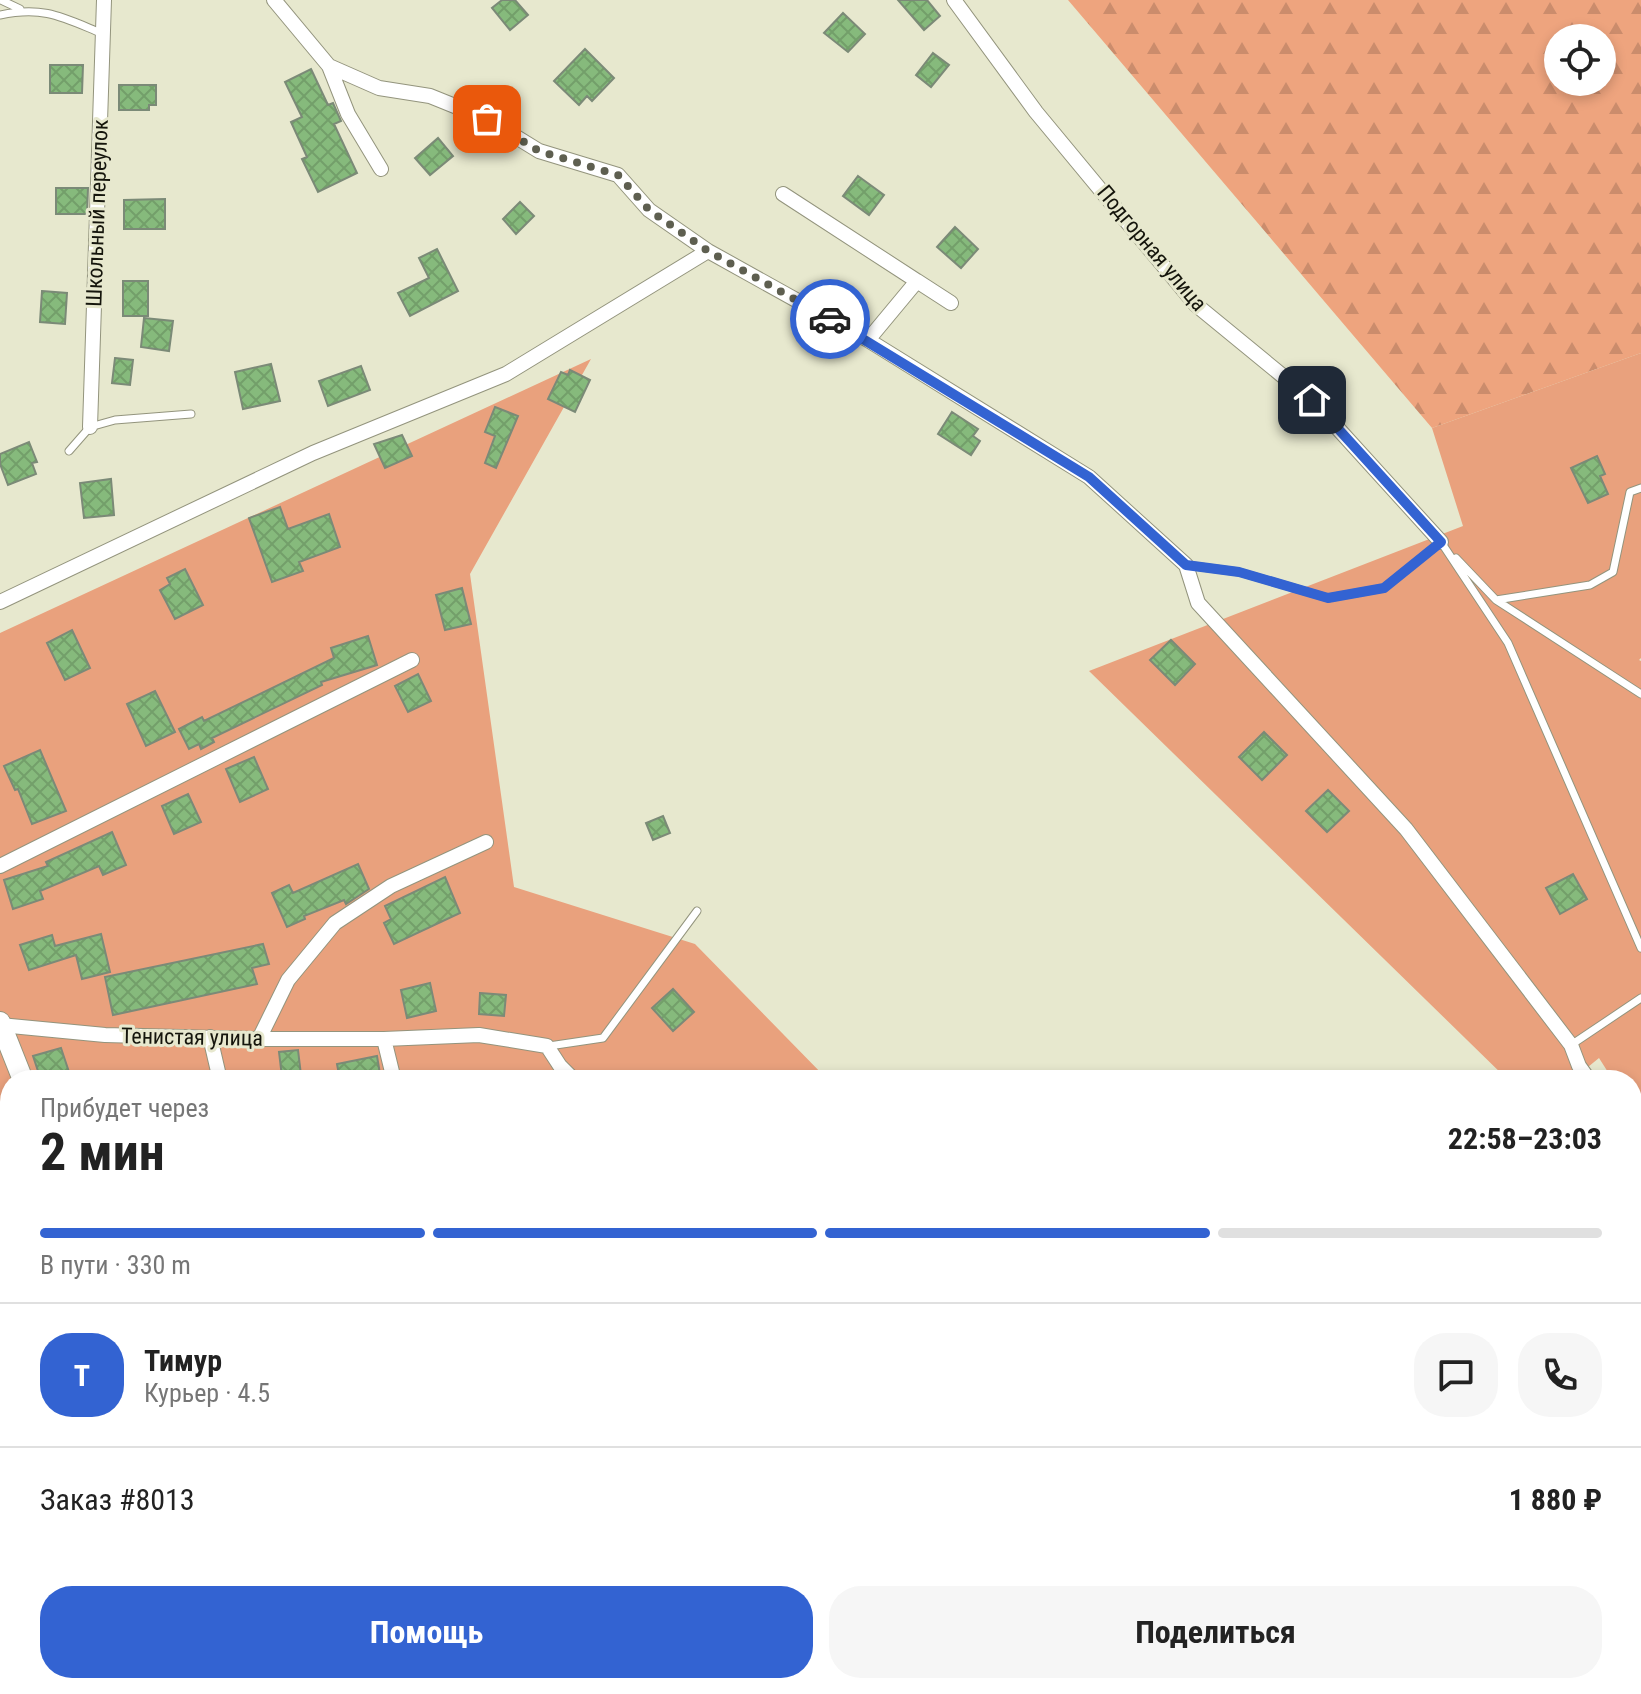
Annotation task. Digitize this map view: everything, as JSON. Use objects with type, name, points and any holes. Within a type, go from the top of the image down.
[{"type":"main road","points":[[0,1024],[19,1070]]},
{"type":"street","name":"Школьный переулок","points":[[90,427],[104,0]]},
{"type":"street","points":[[274,0],[329,66],[348,114],[381,169]]},
{"type":"street","name":"Подгорная улица","points":[[954,0],[1036,112],[1195,304],[1312,400],[1441,542]]},
{"type":"street","points":[[329,66],[379,88],[430,96],[487,119],[539,151],[618,175],[649,210],[708,251],[868,340],[1089,477],[1186,565],[1198,603],[1406,829],[1571,1045],[1582,1070]]},
{"type":"street","points":[[783,194],[951,303]]},
{"type":"street","points":[[0,602],[313,453],[506,374],[708,251]]},
{"type":"street","points":[[868,340],[917,281]]},
{"type":"street","points":[[0,866],[412,660]]},
{"type":"street","points":[[259,1039],[288,980],[335,923],[391,886],[486,842]]},
{"type":"street","name":"Тенистая улица","points":[[0,1024],[105,1035],[259,1039],[479,1035],[547,1046]]},
{"type":"street","points":[[210,1037],[218,1070]]},
{"type":"street","points":[[384,1039],[392,1070]]},
{"type":"street","points":[[547,1046],[566,1070]]},
{"type":"lane","points":[[1,0],[22,10]]},
{"type":"lane","points":[[0,15],[22,10],[51,12],[103,34]]},
{"type":"lane","points":[[69,451],[90,427],[115,420],[191,414]]},
{"type":"lane","points":[[1496,600],[1590,585],[1613,572],[1630,492],[1641,488]]},
{"type":"lane","points":[[1186,565],[1239,572],[1328,598],[1384,588],[1441,542]]},
{"type":"lane","points":[[1441,542],[1496,600],[1641,694]]},
{"type":"lane","points":[[1441,542],[1508,643],[1641,948]]},
{"type":"lane","points":[[547,1046],[603,1038],[697,911]]},
{"type":"lane","points":[[1571,1045],[1641,998]]},
{"type":"green space","points":[[1068,0],[1641,0],[1641,353],[1432,428]]},
{"type":"shaded area","points":[[1641,353],[1641,1070],[1607,1070],[1599,1058],[1584,1070],[1498,1070],[1089,671],[1463,526],[1432,428]]},
{"type":"shaded area","points":[[591,359],[470,574],[514,887],[695,944],[818,1070],[0,1070],[0,633]]},
{"type":"building","points":[[502,0],[515,0],[528,15],[510,30],[492,8]]},
{"type":"building","points":[[898,0],[927,0],[940,16],[924,30]]},
{"type":"building","points":[[843,13],[865,34],[848,52],[824,33]]},
{"type":"building","points":[[585,49],[614,78],[592,101],[587,96],[579,105],[554,81]]},
{"type":"building","points":[[933,53],[949,65],[931,87],[916,75]]},
{"type":"building","points":[[50,65],[83,65],[82,93],[50,93]]},
{"type":"building","points":[[311,69],[328,105],[333,103],[341,121],[334,124],[357,173],[318,192],[302,159],[307,157],[291,122],[302,117],[285,82]]},
{"type":"building","points":[[119,85],[156,85],[156,105],[149,105],[149,110],[119,110]]},
{"type":"building","points":[[438,138],[453,156],[430,175],[415,158]]},
{"type":"building","points":[[858,176],[884,195],[869,215],[843,196]]},
{"type":"building","points":[[56,188],[88,188],[87,214],[56,214]]},
{"type":"building","points":[[165,199],[165,229],[124,229],[124,200]]},
{"type":"building","points":[[520,202],[534,216],[516,234],[503,219]]},
{"type":"building","points":[[955,227],[978,249],[961,268],[937,247]]},
{"type":"building","points":[[437,249],[458,291],[410,316],[398,293],[429,278],[419,258]]},
{"type":"building","points":[[123,281],[148,281],[148,316],[123,316]]},
{"type":"building","points":[[42,291],[67,293],[65,324],[40,322]]},
{"type":"building","points":[[144,318],[173,321],[169,351],[141,347]]},
{"type":"building","points":[[115,358],[133,360],[130,385],[112,383]]},
{"type":"building","points":[[271,364],[280,401],[243,409],[235,372]]},
{"type":"building","points":[[361,366],[370,390],[328,406],[319,381]]},
{"type":"building","points":[[570,370],[590,380],[575,412],[548,399],[561,372],[568,375]]},
{"type":"building","points":[[495,407],[518,416],[496,468],[485,463],[495,436],[485,432]]},
{"type":"building","points":[[952,412],[978,429],[973,436],[980,441],[971,455],[938,434]]},
{"type":"building","points":[[402,435],[412,456],[385,468],[374,444]]},
{"type":"building","points":[[29,442],[37,462],[32,463],[36,474],[8,485],[0,464],[0,454]]},
{"type":"building","points":[[1597,456],[1605,474],[1600,476],[1608,494],[1588,503],[1571,468]]},
{"type":"building","points":[[111,479],[114,515],[84,518],[80,483]]},
{"type":"building","points":[[280,507],[288,529],[329,514],[340,547],[299,562],[303,571],[272,582],[249,518]]},
{"type":"building","points":[[185,569],[203,605],[175,619],[160,590],[170,584],[167,578]]},
{"type":"building","points":[[462,588],[471,624],[445,630],[436,595]]},
{"type":"building","points":[[72,630],[90,668],[65,680],[47,643]]},
{"type":"building","points":[[368,636],[377,665],[321,682],[322,685],[212,738],[214,742],[201,749],[199,744],[189,749],[179,729],[202,717],[204,721],[334,658],[331,648]]},
{"type":"building","points":[[1171,640],[1195,664],[1175,685],[1150,660]]},
{"type":"building","points":[[418,674],[431,701],[408,712],[395,686]]},
{"type":"building","points":[[155,691],[175,732],[146,746],[127,704]]},
{"type":"building","points":[[1264,732],[1287,755],[1262,780],[1239,757]]},
{"type":"building","points":[[40,750],[66,811],[32,824],[18,789],[15,790],[4,766]]},
{"type":"building","points":[[254,757],[268,789],[240,802],[226,769]]},
{"type":"building","points":[[1328,790],[1349,811],[1327,832],[1306,811]]},
{"type":"building","points":[[188,794],[201,822],[174,834],[162,806]]},
{"type":"building","points":[[663,816],[670,833],[653,840],[646,823]]},
{"type":"building","points":[[112,832],[126,865],[103,875],[99,866],[40,891],[43,899],[13,909],[4,880],[48,866],[46,862]]},
{"type":"building","points":[[358,864],[369,889],[346,904],[344,900],[304,916],[305,919],[287,927],[272,893],[289,885],[293,893]]},
{"type":"building","points":[[1573,874],[1587,899],[1560,914],[1546,888]]},
{"type":"building","points":[[445,877],[460,913],[394,944],[384,923],[391,919],[385,906]]},
{"type":"building","points":[[101,934],[110,972],[82,979],[76,955],[29,970],[20,945],[52,935],[55,946]]},
{"type":"building","points":[[263,944],[269,964],[252,968],[257,984],[113,1015],[105,977]]},
{"type":"building","points":[[430,983],[436,1011],[407,1018],[401,990]]},
{"type":"building","points":[[673,989],[694,1012],[673,1031],[652,1008]]},
{"type":"building","points":[[480,993],[506,995],[504,1016],[479,1014]]},
{"type":"building","points":[[61,1048],[68,1070],[38,1070],[33,1056]]},
{"type":"building","points":[[298,1050],[300,1070],[281,1070],[279,1052]]},
{"type":"building","points":[[377,1056],[379,1070],[338,1070],[337,1064]]},
{"type":"way so far","points":[[487,119],[539,151],[618,175],[649,210],[708,251],[830,319]]},
{"type":"route","points":[[830,319],[1089,477],[1186,565],[1239,572],[1328,598],[1384,588],[1441,542],[1312,400]]}]
